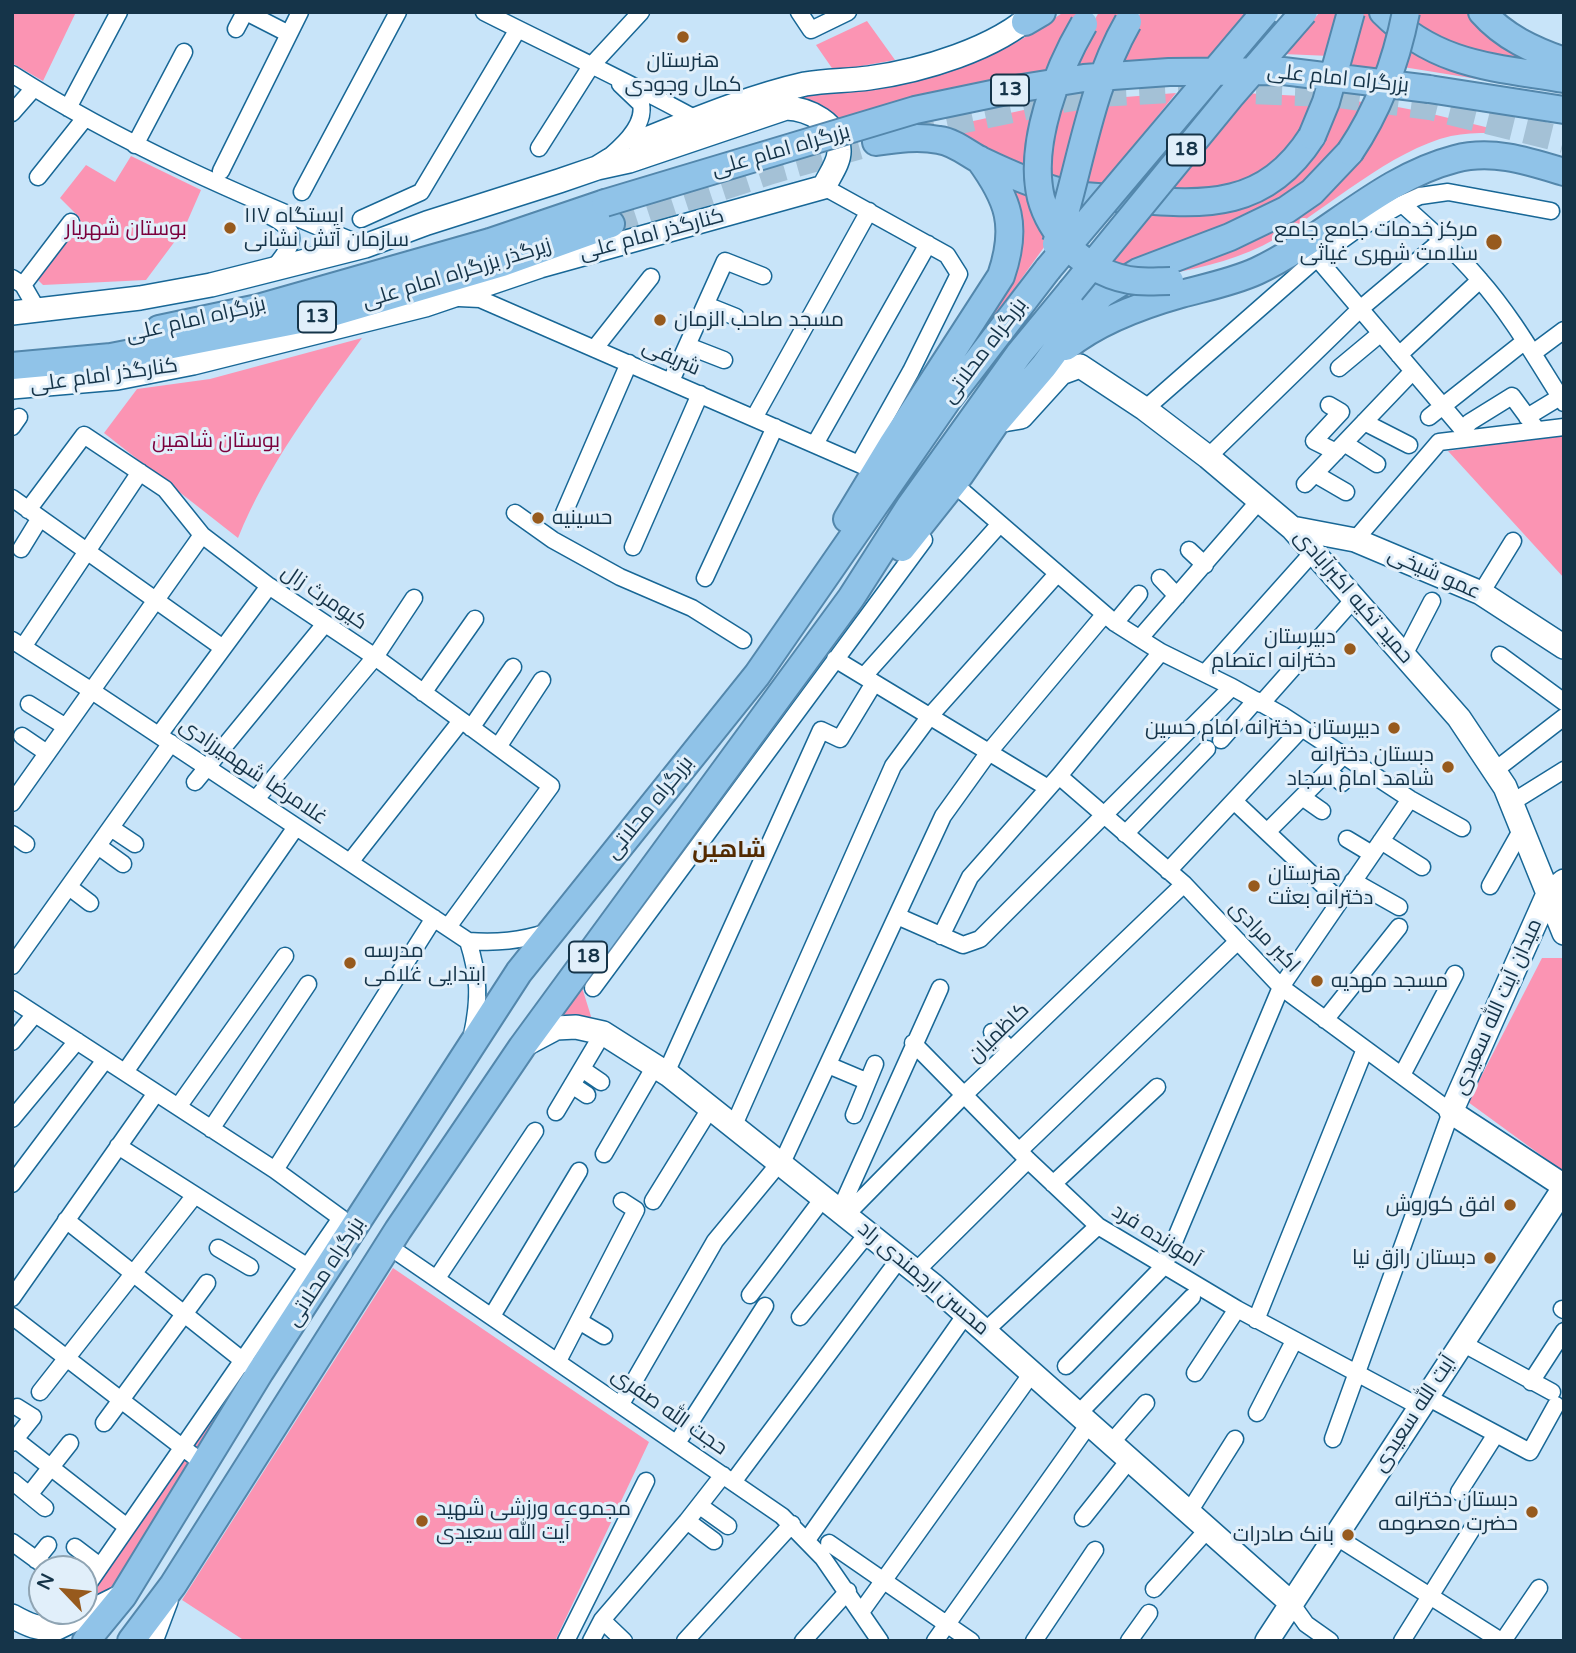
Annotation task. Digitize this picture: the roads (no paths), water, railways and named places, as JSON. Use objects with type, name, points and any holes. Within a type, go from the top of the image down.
[{"type":"highway","name":"بزرگراه محلاتی","points":[[86,1641],[123,1596],[204,1464],[251,1367],[469,1050],[519,972],[757,675],[949,398],[1041,278],[1265,12]]},
{"type":"highway","name":"بزرگراه محلاتی","points":[[131,1641],[173,1585],[398,1230],[522,1047],[851,598],[910,506],[1003,375],[1230,97],[1304,12]]},
{"type":"highway","points":[[876,142],[910,138],[941,140],[1030,182],[1063,193],[1203,203],[1241,196],[1261,187],[1293,162],[1312,136],[1326,102],[1351,12]]},
{"type":"highway","points":[[1383,12],[1414,40],[1456,59],[1564,79]]},
{"type":"highway","points":[[851,598],[887,567],[960,483],[997,421],[1044,366],[1081,316],[1111,287],[1138,271],[1230,237],[1286,210],[1312,192],[1350,152],[1376,108],[1389,76],[1406,12]]},
{"type":"highway","points":[[1482,12],[1517,41],[1564,61]]},
{"type":"highway","points":[[1041,278],[1074,185],[1093,104],[1110,57],[1132,17]]},
{"type":"highway","points":[[1088,18],[1064,62],[1047,108],[1039,164],[1041,198],[1053,226],[1076,255],[1106,273],[1136,281],[1170,281],[1225,269],[1249,260],[1279,245],[1369,183],[1412,158],[1453,141],[1488,138],[1554,151]]},
{"type":"highway","name":"بزرگراه امام علی","points":[[12,349],[122,338],[258,308],[490,242],[608,214],[915,110],[1062,81],[1169,72],[1283,71],[1429,89],[1564,110]]},
{"type":"highway","points":[[1044,366],[1096,327],[1178,295],[1255,272],[1309,242],[1398,183],[1453,159],[1472,155],[1502,155],[1564,172]]},
{"type":"highway","points":[[798,618],[867,467],[982,308],[1001,276],[1010,237],[1006,211],[999,188],[979,159]]},
{"type":"highway","name":"زیرگذر بزرگراه امام علی","points":[[12,366],[111,357],[325,315],[502,263],[608,214]]},
{"type":"main road","points":[[597,168],[636,144],[751,99],[807,84],[871,78],[920,67],[993,41],[1034,16]]},
{"type":"main road","points":[[12,313],[140,298],[211,285],[365,246],[427,223],[597,168],[629,161],[786,108],[811,113],[833,130],[839,151],[824,187]]},
{"type":"main road","name":"کنارگذر امام علی","points":[[12,387],[117,378],[193,363],[446,298],[540,265],[824,187]]},
{"type":"main road","name":"حمید تکیه اکبرآبادی","points":[[997,421],[1021,417],[1061,373],[1080,366],[1208,457],[1292,528],[1459,718],[1505,787],[1522,829],[1556,887]]},
{"type":"main road","name":"عمو شیخی","points":[[1292,528],[1354,540],[1481,593],[1564,647]]},
{"type":"main road","name":"میدان آیت الله سعیدی","points":[[1556,887],[1564,933]]},
{"type":"main road","name":"میدان آیت الله سعیدی","points":[[1556,887],[1451,1112],[1564,1187]]},
{"type":"main road","name":"محسن ارجمندی راد","points":[[522,1047],[556,1028],[576,1027],[603,1033],[660,1070],[734,1125],[777,1168],[836,1207],[908,1264],[1291,1603]]},
{"type":"main road","name":"آیت الله سعیدی","points":[[1266,1641],[1564,1187]]},
{"type":"main road","points":[[151,1641],[173,1585]]},
{"type":"main road","points":[[98,1606],[123,1596]]},
{"type":"main road","points":[[12,1616],[28,1624]]},
{"type":"main road","points":[[12,1630],[23,1641]]},
{"type":"street","points":[[68,108],[119,12]]},
{"type":"street","points":[[236,29],[245,12],[289,34]]},
{"type":"street","points":[[218,176],[300,12]]},
{"type":"street","points":[[302,192],[398,12]]},
{"type":"street","points":[[484,12],[607,74],[635,85],[696,119]]},
{"type":"street","points":[[799,12],[811,30],[848,12]]},
{"type":"street","points":[[540,148],[591,66],[640,13]]},
{"type":"street","points":[[361,219],[421,192],[519,29]]},
{"type":"street","points":[[135,145],[184,52]]},
{"type":"street","points":[[12,74],[135,145],[218,176],[289,216],[365,246]]},
{"type":"street","points":[[597,168],[622,146],[642,115],[641,104],[607,74]]},
{"type":"street","points":[[12,113],[34,88]]},
{"type":"street","points":[[38,177],[85,118]]},
{"type":"street","points":[[218,176],[226,194],[283,222],[291,232],[292,241],[288,251],[273,269]]},
{"type":"street","points":[[824,187],[947,255],[959,274],[867,467]]},
{"type":"street","points":[[1144,409],[1317,258],[1353,232],[1402,204],[1420,196],[1448,192],[1550,211]]},
{"type":"street","points":[[1402,204],[1443,240],[1480,280],[1529,347],[1562,400],[1532,424]]},
{"type":"street","points":[[754,418],[869,211]]},
{"type":"street","points":[[38,311],[17,281],[71,222]]},
{"type":"street","points":[[1208,457],[1360,309],[1443,240]]},
{"type":"street","points":[[815,444],[928,244]]},
{"type":"street","points":[[1317,258],[1466,433]]},
{"type":"street","points":[[671,381],[725,261],[762,276]]},
{"type":"street","points":[[595,348],[651,277]]},
{"type":"street","points":[[1399,355],[1480,280]]},
{"type":"street","name":"شریفی","points":[[446,298],[480,299],[867,467]]},
{"type":"street","points":[[706,305],[736,317]]},
{"type":"street","points":[[1429,417],[1529,347],[1564,330]]},
{"type":"street","points":[[1339,368],[1381,333]]},
{"type":"street","points":[[688,346],[724,360]]},
{"type":"street","points":[[564,513],[629,363]]},
{"type":"street","points":[[1346,492],[1310,479],[1413,371]]},
{"type":"street","points":[[633,547],[701,394]]},
{"type":"street","points":[[1466,433],[1470,422],[1512,396],[1532,424]]},
{"type":"street","points":[[1329,405],[1341,412],[1314,441],[1340,448],[1377,464]]},
{"type":"street","points":[[1364,422],[1409,445]]},
{"type":"street","points":[[1354,540],[1439,442],[1466,433],[1532,424],[1564,427]]},
{"type":"street","points":[[705,578],[775,427]]},
{"type":"street","name":"کیومرث زال","points":[[34,514],[84,435],[165,489],[202,535],[269,586],[375,657],[551,786],[448,927]]},
{"type":"street","points":[[18,644],[140,472]]},
{"type":"street","points":[[593,988],[835,659],[960,483],[999,525],[1110,619],[1161,652],[1232,687],[1302,728],[1410,799],[1462,828]]},
{"type":"street","points":[[12,498],[223,648]]},
{"type":"street","points":[[1140,638],[1259,501]]},
{"type":"street","points":[[515,513],[553,540],[620,577],[692,608],[743,640]]},
{"type":"street","points":[[21,550],[34,514]]},
{"type":"street","points":[[604,1154],[660,1070],[821,730],[840,739],[869,680],[999,525]]},
{"type":"street","points":[[12,803],[202,535]]},
{"type":"street","points":[[1481,593],[1513,541]]},
{"type":"street","points":[[1189,550],[1205,565]]},
{"type":"street","points":[[1205,673],[1314,551]]},
{"type":"street","points":[[734,1125],[893,766],[930,716],[1058,574]]},
{"type":"street","points":[[1160,578],[1177,596]]},
{"type":"street","points":[[12,966],[111,828],[223,648],[269,586]]},
{"type":"street","points":[[621,1404],[715,1241],[777,1168],[828,1065],[943,816],[989,752],[1110,619],[1139,594]]},
{"type":"street","points":[[256,799],[375,657],[414,598]]},
{"type":"street","points":[[1125,834],[1258,702],[1354,599]]},
{"type":"street","points":[[1404,655],[1432,601]]},
{"type":"street","points":[[423,692],[475,619]]},
{"type":"street","points":[[195,782],[324,625]]},
{"type":"street","name":"غلامرضا شهمیرزادی","points":[[18,644],[468,941]]},
{"type":"street","points":[[941,936],[970,877],[1054,782],[1161,652]]},
{"type":"street","points":[[1500,655],[1564,702]]},
{"type":"street","name":"اکبر مرادی","points":[[835,659],[989,752],[1054,782],[1103,815],[1184,884],[1281,987],[1451,1112]]},
{"type":"street","points":[[350,862],[513,667]]},
{"type":"street","points":[[498,747],[542,680]]},
{"type":"street","points":[[897,916],[962,945],[980,939],[1232,687]]},
{"type":"street","points":[[29,704],[66,727]]},
{"type":"street","points":[[1494,771],[1564,717]]},
{"type":"street","points":[[1168,871],[1302,728]]},
{"type":"street","points":[[22,736],[47,754]]},
{"type":"street","points":[[1267,832],[1344,755]]},
{"type":"street","points":[[1511,803],[1564,769]]},
{"type":"street","points":[[1328,771],[1342,783]]},
{"type":"street","points":[[1302,797],[1322,811]]},
{"type":"street","points":[[1066,1366],[1164,1266],[1281,987],[1410,799]]},
{"type":"street","points":[[1234,801],[1340,901]]},
{"type":"street","points":[[125,1072],[296,827]]},
{"type":"street","points":[[111,828],[135,844]]},
{"type":"street","points":[[1490,886],[1522,829]]},
{"type":"street","points":[[1347,839],[1377,847],[1422,867]]},
{"type":"street","points":[[98,846],[124,864]]},
{"type":"street","points":[[1353,881],[1399,907]]},
{"type":"street","name":"کاظمیان","points":[[836,1207],[964,1096],[1184,884]]},
{"type":"street","points":[[69,887],[90,903]]},
{"type":"street","points":[[275,1170],[434,918]]},
{"type":"street","points":[[1325,1020],[1399,927]]},
{"type":"street","points":[[469,1050],[479,997],[477,971],[468,941],[495,943],[522,940],[552,930]]},
{"type":"street","points":[[591,1641],[602,1620],[700,1506],[728,1478],[908,1264],[1023,1156],[1238,941]]},
{"type":"street","points":[[178,1107],[285,957]]},
{"type":"street","points":[[1402,1076],[1455,974]]},
{"type":"street","points":[[211,1129],[308,984]]},
{"type":"street","points":[[750,1294],[836,1207],[940,988]]},
{"type":"street","points":[[12,999],[275,1170],[341,1218],[308,1267],[251,1367],[183,1447],[98,1569]]},
{"type":"street","points":[[12,1042],[35,1014]]},
{"type":"street","points":[[992,1032],[1011,1050]]},
{"type":"street","points":[[556,1112],[603,1033]]},
{"type":"street","points":[[12,1119],[77,1041]]},
{"type":"street","name":"آموزنده فرد","points":[[913,1043],[1023,1156],[1098,1226],[1256,1320],[1357,1372],[1530,1452],[1554,1399],[1531,1382]]},
{"type":"street","points":[[1256,1320],[1366,1049]]},
{"type":"street","points":[[12,1184],[106,1060]]},
{"type":"street","points":[[854,1115],[874,1064]]},
{"type":"street","points":[[828,1065],[866,1081]]},
{"type":"street","points":[[582,1069],[601,1082]]},
{"type":"street","points":[[572,1085],[587,1096]]},
{"type":"street","points":[[1053,1184],[1157,1087]]},
{"type":"street","points":[[12,1298],[156,1093]]},
{"type":"street","points":[[653,1200],[711,1107]]},
{"type":"street","points":[[1333,1439],[1451,1112]]},
{"type":"street","points":[[437,1278],[535,1131]]},
{"type":"street","points":[[118,1146],[308,1267]]},
{"type":"street","points":[[492,1316],[579,1171]]},
{"type":"street","points":[[40,1392],[195,1195]]},
{"type":"street","points":[[558,1361],[636,1210],[622,1201]]},
{"type":"street","points":[[165,1205],[180,1215]]},
{"type":"street","points":[[66,1220],[251,1367]]},
{"type":"street","points":[[985,1331],[1098,1226]]},
{"type":"street","points":[[234,1257],[252,1231]]},
{"type":"street","points":[[800,1317],[869,1233]]},
{"type":"street","points":[[219,1248],[250,1267]]},
{"type":"street","name":"حجت الله صفری","points":[[400,1254],[792,1524],[848,1591],[880,1641]]},
{"type":"street","points":[[104,1423],[207,1283]]},
{"type":"street","points":[[936,1641],[1084,1419],[1192,1297]]},
{"type":"street","points":[[677,1443],[765,1306]]},
{"type":"street","points":[[1195,1373],[1237,1309]]},
{"type":"street","points":[[807,1540],[966,1314]]},
{"type":"street","points":[[12,1316],[204,1464]]},
{"type":"street","points":[[579,1321],[604,1336]]},
{"type":"street","points":[[1462,1343],[1531,1382],[1545,1349],[1564,1331]]},
{"type":"street","points":[[1257,1413],[1294,1340]]},
{"type":"street","points":[[861,1612],[1032,1373]]},
{"type":"street","points":[[1111,1443],[1146,1402]]},
{"type":"street","points":[[17,1407],[33,1417],[13,1440],[127,1527]]},
{"type":"street","points":[[1459,1492],[1496,1434]]},
{"type":"street","points":[[1189,1512],[1235,1439]]},
{"type":"street","points":[[29,1495],[69,1443]]},
{"type":"street","points":[[1083,1518],[1130,1459]]},
{"type":"street","points":[[12,1481],[45,1508]]},
{"type":"street","points":[[566,1641],[646,1481]]},
{"type":"street","points":[[700,1506],[727,1526]]},
{"type":"street","points":[[687,1521],[714,1541]]},
{"type":"street","points":[[685,1641],[792,1524]]},
{"type":"street","points":[[1154,1589],[1208,1529]]},
{"type":"street","points":[[1402,1641],[1472,1529]]},
{"type":"street","points":[[1335,1536],[1502,1641],[1539,1588]]},
{"type":"street","points":[[12,1542],[30,1555]]},
{"type":"street","points":[[829,1544],[971,1641]]},
{"type":"street","points":[[45,1555],[48,1545]]},
{"type":"street","points":[[75,1547],[100,1566]]},
{"type":"street","points":[[1034,1641],[1095,1550]]},
{"type":"street","points":[[803,1641],[848,1591]]},
{"type":"street","points":[[1291,1603],[1306,1624],[1330,1641]]},
{"type":"street","points":[[1129,1641],[1149,1612]]},
{"type":"street","points":[[602,1620],[624,1641]]},
{"type":"tunnel","points":[[611,224],[772,171],[917,130],[1098,94],[1190,89],[1331,94],[1430,107],[1564,140]]},
{"type":"place","name":"هنرستان کمال وجودی","points":[[683,37]]},
{"type":"place","name":"ایستگاه ۱۱۷ سازمان آتش نشانی","points":[[230,228]]},
{"type":"place","name":"مرکز خدمات جامع جامع سلامت شهری غیاثی","points":[[1494,242]]},
{"type":"place","name":"مسجد صاحب الزمان","points":[[660,320]]},
{"type":"place","name":"حسینیه","points":[[538,518]]},
{"type":"place","name":"دبیرستان دخترانه اعتصام","points":[[1350,649]]},
{"type":"place","name":"دبیرستان دخترانه امام حسین","points":[[1394,728]]},
{"type":"place","name":"دبستان دخترانه شاهد امام سجاد","points":[[1448,767]]},
{"type":"place","name":"هنرستان دخترانه بعثت","points":[[1254,886]]},
{"type":"place","name":"مدرسه ابتدایی غلامی","points":[[350,963]]},
{"type":"place","name":"مسجد مهدیه","points":[[1317,981]]},
{"type":"place","name":"افق کوروش","points":[[1510,1205]]},
{"type":"place","name":"دبستان رازق نیا","points":[[1490,1258]]},
{"type":"place","name":"دبستان دخترانه حضرت معصومه","points":[[1532,1512]]},
{"type":"place","name":"مجموعه ورزشی شهید آیت‌ الله سعیدی","points":[[422,1521]]},
{"type":"place","name":"بانک صادرات","points":[[1348,1535]]},
{"type":"district","name":"شاهین","points":[[729,851]]},
{"type":"park label","name":"بوستان شهریار","points":[[126,229]]},
{"type":"park label","name":"بوستان شاهین","points":[[216,441]]}]
